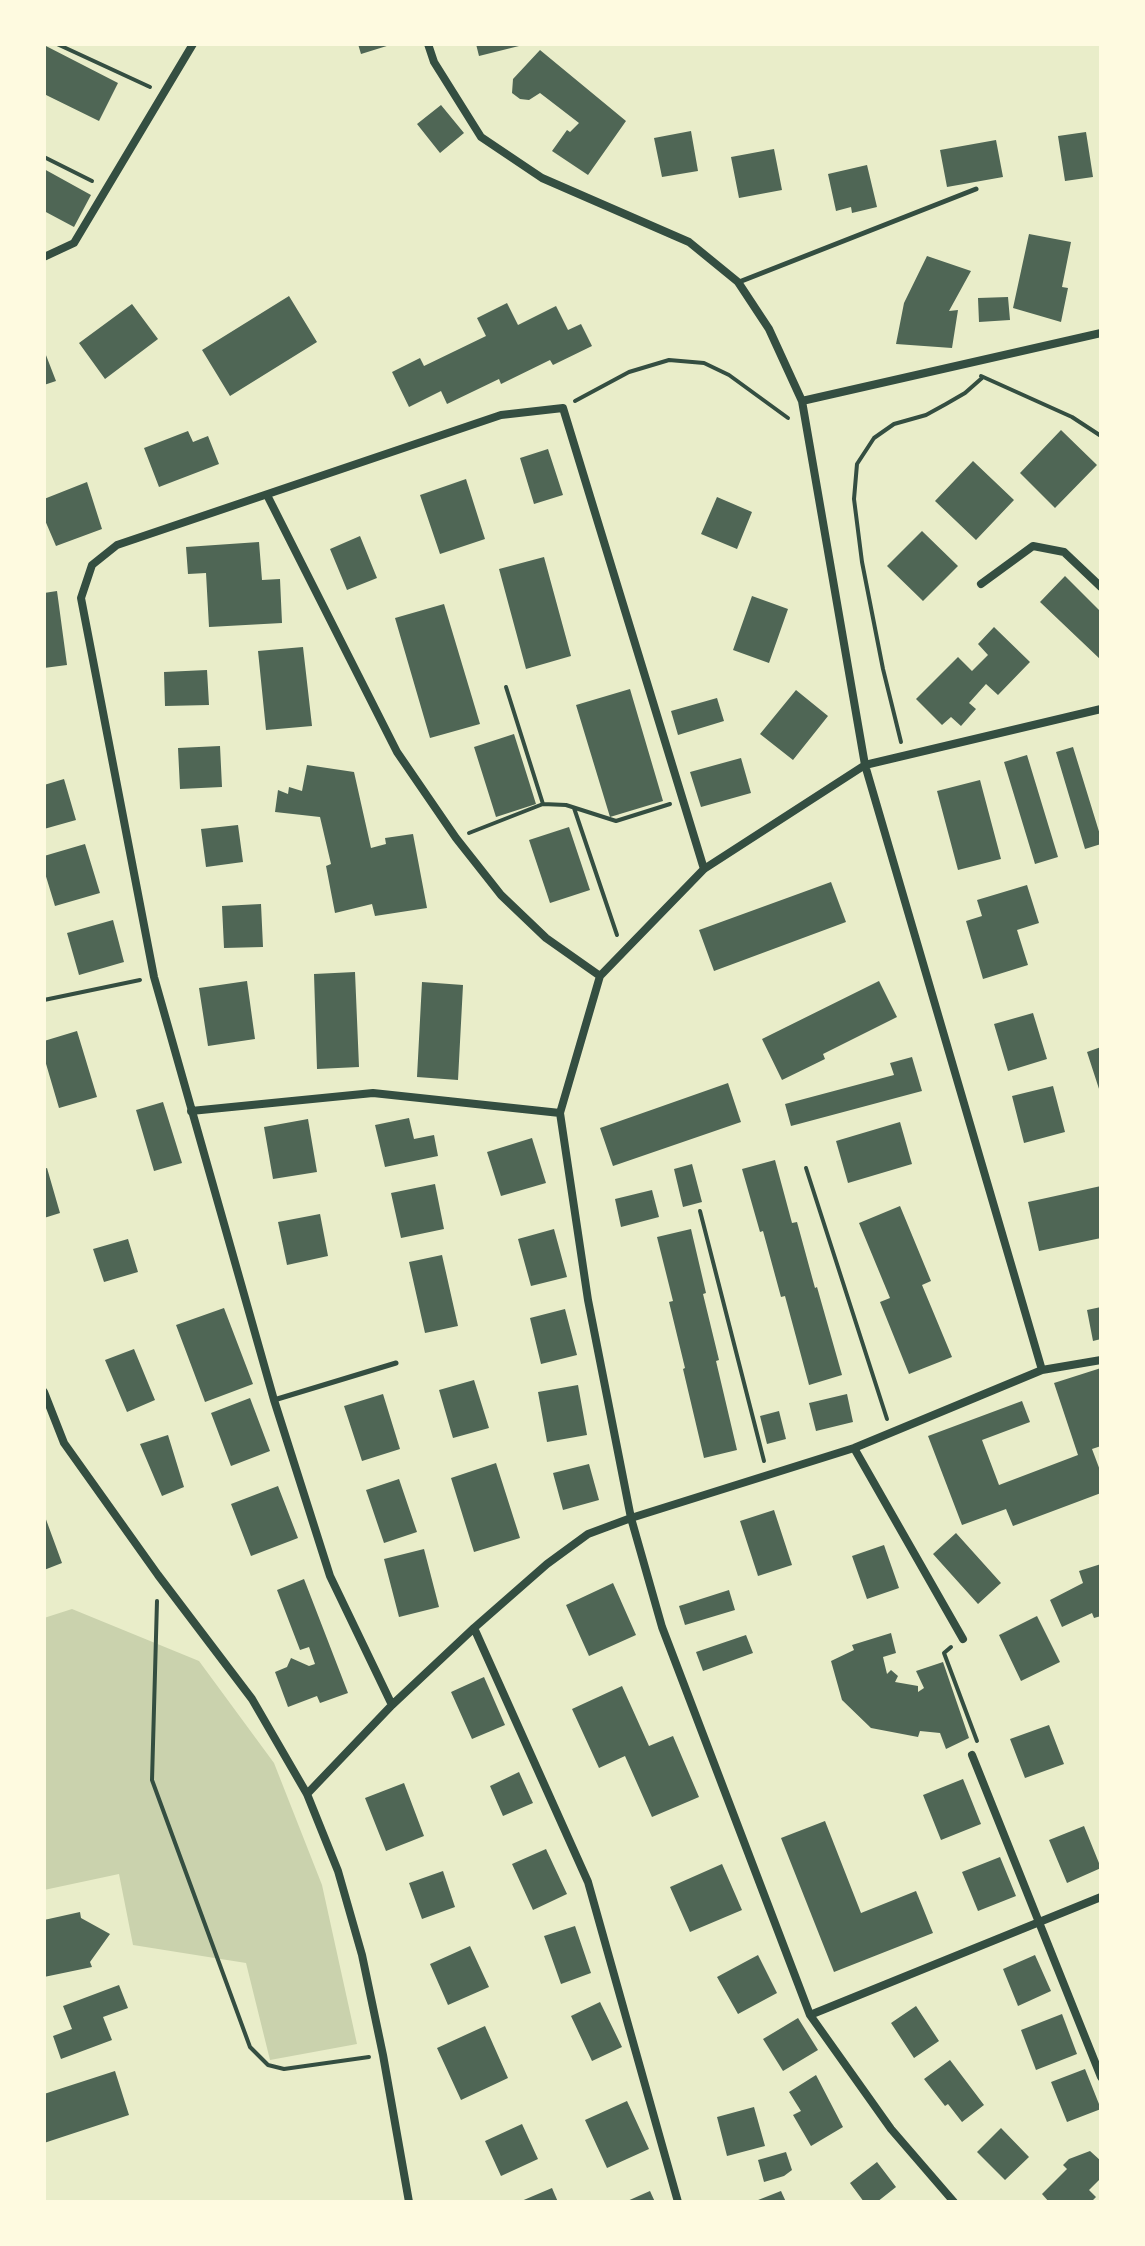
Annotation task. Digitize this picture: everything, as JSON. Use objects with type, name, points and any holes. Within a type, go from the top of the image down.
[{"type":"street","points":[[44,257],[74,243],[193,44]]},
{"type":"street","points":[[428,44],[434,62],[481,137],[542,178],[689,242],[738,282],[769,329],[802,401],[865,765],[1042,1370]]},
{"type":"street","points":[[802,401],[1101,333]]},
{"type":"street","points":[[392,1705],[330,1576],[274,1400],[154,977],[81,598],[92,565],[117,545],[501,415],[563,408],[704,869]]},
{"type":"street","points":[[267,495],[397,752],[456,838],[501,895],[546,938],[600,976]]},
{"type":"street","points":[[981,584],[1033,546],[1064,552],[1101,587]]},
{"type":"street","points":[[954,2202],[891,2129],[810,2015],[662,1627],[631,1518],[588,1300],[560,1113],[600,976],[704,869],[865,765],[1101,709]]},
{"type":"street","points":[[191,1111],[373,1093],[560,1113]]},
{"type":"street","points":[[307,1794],[392,1705],[474,1628],[547,1564],[588,1534],[854,1448],[1042,1370],[1101,1360]]},
{"type":"street","points":[[44,1392],[64,1443],[252,1699],[307,1794],[338,1871],[362,1955],[409,2202]]},
{"type":"street","points":[[854,1448],[963,1639]]},
{"type":"street","points":[[474,1628],[588,1882],[678,2202]]},
{"type":"street","points":[[972,1755],[1101,2077]]},
{"type":"street","points":[[810,2015],[1101,1897]]},
{"type":"lane","points":[[738,282],[976,189]]},
{"type":"lane","points":[[274,1400],[396,1363]]},
{"type":"path","points":[[57,44],[164,93]]},
{"type":"path","points":[[44,157],[105,188]]},
{"type":"path","points":[[563,408],[629,372],[669,360],[704,363],[729,375],[809,434]]},
{"type":"path","points":[[976,363],[982,378],[1072,417],[1101,436]]},
{"type":"path","points":[[904,756],[862,562],[854,499],[857,464],[874,438],[894,424],[926,415],[965,393],[982,378]]},
{"type":"path","points":[[506,687],[543,804]]},
{"type":"path","points":[[456,838],[543,804],[566,805],[616,821],[682,800]]},
{"type":"path","points":[[574,808],[623,952]]},
{"type":"path","points":[[44,1000],[154,977]]},
{"type":"path","points":[[806,1168],[891,1433]]},
{"type":"path","points":[[700,1211],[767,1475]]},
{"type":"path","points":[[158,1575],[152,1780],[250,2047],[268,2065],[284,2069],[383,2055]]},
{"type":"path","points":[[963,1639],[944,1653],[977,1740],[972,1755]]},
{"type":"green space","points":[[72,1609],[199,1661],[274,1763],[322,1885],[357,2044],[270,2060],[246,1963],[133,1945],[119,1874],[44,1890],[44,1618]]},
{"type":"building","points":[[358,44],[390,44],[390,45],[361,54]]},
{"type":"building","points":[[476,44],[523,44],[523,45],[479,56]]},
{"type":"building","points":[[44,45],[118,83],[99,121],[44,94]]},
{"type":"building","points":[[540,50],[626,121],[588,175],[552,151],[567,130],[570,132],[579,123],[540,93],[529,100],[520,99],[512,93],[513,79]]},
{"type":"building","points":[[441,105],[464,133],[440,153],[417,124]]},
{"type":"building","points":[[691,131],[698,171],[662,177],[654,138]]},
{"type":"building","points":[[1086,132],[1093,177],[1065,181],[1058,136]]},
{"type":"building","points":[[996,140],[1003,177],[947,187],[940,150]]},
{"type":"building","points":[[774,149],[782,190],[739,198],[731,157]]},
{"type":"building","points":[[867,165],[877,207],[852,213],[851,207],[836,211],[828,174]]},
{"type":"building","points":[[44,169],[91,195],[74,227],[44,211]]},
{"type":"building","points":[[1029,234],[1071,242],[1062,287],[1068,288],[1061,322],[1013,308]]},
{"type":"building","points":[[927,256],[971,271],[949,311],[958,310],[952,348],[896,344],[904,303]]},
{"type":"building","points":[[289,296],[317,342],[230,396],[202,350]]},
{"type":"building","points":[[1008,297],[1010,320],[979,322],[978,298]]},
{"type":"building","points":[[507,303],[518,325],[556,306],[568,330],[581,324],[592,346],[553,365],[550,360],[501,384],[499,379],[447,404],[441,391],[409,407],[392,372],[420,358],[424,366],[486,336],[477,318]]},
{"type":"building","points":[[132,304],[158,339],[105,379],[79,343]]},
{"type":"building","points":[[44,350],[56,381],[44,385]]},
{"type":"building","points":[[1061,430],[1097,465],[1055,508],[1020,473]]},
{"type":"building","points":[[188,431],[193,442],[208,436],[219,464],[159,487],[144,448]]},
{"type":"building","points":[[548,449],[563,495],[534,504],[520,458]]},
{"type":"building","points":[[973,461],[1014,500],[976,540],[935,501]]},
{"type":"building","points":[[466,479],[485,539],[440,554],[420,495]]},
{"type":"building","points":[[87,482],[102,529],[56,546],[44,518],[44,499]]},
{"type":"building","points":[[717,497],[752,512],[737,549],[701,534]]},
{"type":"building","points":[[922,531],[958,566],[923,601],[887,566]]},
{"type":"building","points":[[360,536],[377,578],[347,590],[330,549]]},
{"type":"building","points":[[259,542],[262,580],[280,579],[282,623],[209,627],[206,573],[188,574],[186,547]]},
{"type":"building","points":[[544,557],[571,656],[526,669],[499,569]]},
{"type":"building","points":[[1065,576],[1101,612],[1101,660],[1040,602]]},
{"type":"building","points":[[57,591],[67,665],[44,668],[44,593]]},
{"type":"building","points":[[752,596],[788,609],[769,663],[733,650]]},
{"type":"building","points":[[444,604],[480,724],[430,738],[395,618]]},
{"type":"building","points":[[994,627],[1030,662],[998,695],[986,684],[969,703],[976,709],[961,726],[951,717],[942,725],[916,699],[958,657],[972,671],[988,655],[978,644]]},
{"type":"building","points":[[303,647],[312,726],[266,730],[258,651]]},
{"type":"building","points":[[207,670],[209,705],[165,706],[164,672]]},
{"type":"building","points":[[630,689],[663,801],[610,817],[576,705]]},
{"type":"building","points":[[796,690],[828,716],[793,760],[760,734]]},
{"type":"building","points":[[717,698],[724,721],[678,735],[671,711]]},
{"type":"building","points":[[514,734],[536,804],[496,817],[474,747]]},
{"type":"building","points":[[220,746],[222,787],[180,789],[178,748]]},
{"type":"building","points":[[1073,747],[1101,838],[1101,844],[1085,849],[1056,752]]},
{"type":"building","points":[[1027,755],[1058,857],[1035,864],[1004,762]]},
{"type":"building","points":[[741,758],[751,793],[701,807],[690,772]]},
{"type":"building","points":[[307,765],[354,772],[371,848],[386,844],[385,838],[413,834],[427,908],[375,916],[372,904],[335,913],[326,866],[331,864],[320,817],[275,812],[278,790],[288,794],[289,787],[302,791]]},
{"type":"building","points":[[64,779],[76,820],[44,829],[44,785]]},
{"type":"building","points":[[980,780],[1001,859],[958,870],[937,791]]},
{"type":"building","points":[[238,825],[243,862],[206,867],[201,829]]},
{"type":"building","points":[[569,827],[590,890],[550,903],[529,840]]},
{"type":"building","points":[[85,844],[100,893],[55,906],[44,870],[44,856]]},
{"type":"building","points":[[831,882],[846,922],[714,971],[699,930]]},
{"type":"building","points":[[1027,885],[1039,923],[1017,930],[1028,965],[983,979],[966,921],[982,916],[977,900]]},
{"type":"building","points":[[261,904],[263,947],[224,948],[222,906]]},
{"type":"building","points":[[113,920],[124,962],[79,975],[67,933]]},
{"type":"building","points":[[355,972],[359,1067],[317,1069],[314,974]]},
{"type":"building","points":[[247,981],[255,1039],[208,1046],[199,988]]},
{"type":"building","points":[[879,981],[897,1017],[823,1054],[825,1059],[782,1080],[762,1039]]},
{"type":"building","points":[[422,982],[463,985],[458,1080],[417,1077]]},
{"type":"building","points":[[1033,1013],[1047,1059],[1008,1071],[994,1024]]},
{"type":"building","points":[[77,1031],[97,1097],[59,1108],[44,1057],[44,1041]]},
{"type":"building","points":[[1101,1047],[1101,1092],[1100,1092],[1087,1052]]},
{"type":"building","points":[[912,1057],[922,1091],[791,1126],[785,1104],[894,1075],[890,1063]]},
{"type":"building","points":[[728,1083],[741,1122],[613,1166],[600,1128]]},
{"type":"building","points":[[1053,1086],[1065,1132],[1024,1143],[1012,1096]]},
{"type":"building","points":[[163,1102],[182,1163],[154,1171],[136,1110]]},
{"type":"building","points":[[409,1118],[414,1139],[434,1135],[438,1156],[385,1167],[375,1125]]},
{"type":"building","points":[[308,1119],[317,1172],[273,1179],[264,1127]]},
{"type":"building","points":[[900,1122],[912,1164],[848,1183],[836,1141]]},
{"type":"building","points":[[532,1138],[546,1183],[501,1196],[487,1152]]},
{"type":"building","points":[[775,1160],[792,1223],[797,1222],[842,1375],[809,1385],[785,1296],[781,1297],[742,1169]]},
{"type":"building","points":[[692,1164],[702,1202],[683,1207],[674,1169]]},
{"type":"building","points":[[47,1168],[60,1213],[44,1218],[44,1169]]},
{"type":"building","points":[[435,1184],[444,1229],[401,1238],[391,1193]]},
{"type":"building","points":[[1101,1186],[1101,1238],[1039,1251],[1028,1202]]},
{"type":"building","points":[[652,1190],[659,1217],[621,1227],[615,1199]]},
{"type":"building","points":[[900,1206],[931,1281],[922,1285],[952,1357],[909,1374],[880,1302],[890,1298],[859,1223]]},
{"type":"building","points":[[320,1214],[328,1256],[287,1265],[278,1222]]},
{"type":"building","points":[[554,1229],[567,1277],[531,1286],[518,1239]]},
{"type":"building","points":[[691,1229],[719,1360],[716,1361],[737,1450],[704,1458],[657,1237]]},
{"type":"building","points":[[128,1239],[138,1272],[104,1282],[93,1249]]},
{"type":"building","points":[[442,1255],[458,1326],[425,1333],[409,1262]]},
{"type":"building","points":[[1101,1307],[1101,1339],[1093,1341],[1087,1310]]},
{"type":"building","points":[[224,1308],[253,1384],[205,1402],[176,1325]]},
{"type":"building","points":[[565,1309],[577,1355],[541,1364],[530,1318]]},
{"type":"building","points":[[134,1349],[155,1400],[127,1412],[105,1360]]},
{"type":"building","points":[[1101,1368],[1101,1446],[1092,1449],[1101,1473],[1101,1493],[1013,1526],[1006,1509],[962,1525],[928,1436],[1022,1401],[1030,1422],[982,1440],[999,1485],[1078,1455],[1054,1383]]},
{"type":"building","points":[[474,1380],[489,1428],[453,1438],[439,1390]]},
{"type":"building","points":[[578,1385],[587,1435],[547,1442],[538,1392]]},
{"type":"building","points":[[383,1394],[400,1449],[362,1461],[344,1406]]},
{"type":"building","points":[[847,1394],[853,1422],[816,1431],[809,1403]]},
{"type":"building","points":[[250,1398],[270,1451],[231,1466],[211,1413]]},
{"type":"building","points":[[779,1411],[786,1439],[767,1444],[760,1416]]},
{"type":"building","points":[[168,1435],[184,1487],[162,1496],[140,1444]]},
{"type":"building","points":[[496,1463],[520,1538],[474,1552],[451,1478]]},
{"type":"building","points":[[589,1464],[599,1500],[563,1510],[553,1473]]},
{"type":"building","points":[[399,1479],[417,1532],[384,1543],[366,1490]]},
{"type":"building","points":[[278,1486],[298,1538],[251,1556],[231,1504]]},
{"type":"building","points":[[774,1510],[792,1565],[758,1576],[740,1521]]},
{"type":"building","points":[[44,1514],[62,1563],[44,1570]]},
{"type":"building","points":[[956,1533],[1001,1583],[978,1604],[933,1554]]},
{"type":"building","points":[[884,1545],[899,1588],[867,1599],[852,1556]]},
{"type":"building","points":[[424,1549],[439,1607],[399,1617],[384,1559]]},
{"type":"building","points":[[1101,1564],[1101,1616],[1094,1618],[1092,1613],[1062,1627],[1050,1600],[1083,1583],[1079,1571]]},
{"type":"building","points":[[304,1579],[348,1693],[320,1703],[317,1696],[288,1707],[275,1672],[287,1667],[291,1658],[309,1666],[315,1664],[309,1647],[300,1650],[277,1590]]},
{"type":"building","points":[[613,1583],[636,1635],[589,1656],[566,1605]]},
{"type":"building","points":[[729,1590],[735,1610],[685,1625],[679,1606]]},
{"type":"building","points":[[1037,1616],[1060,1662],[1021,1681],[999,1635]]},
{"type":"building","points":[[891,1633],[896,1653],[883,1657],[887,1674],[891,1670],[898,1676],[895,1682],[918,1686],[918,1692],[924,1688],[916,1671],[943,1662],[969,1738],[946,1749],[940,1733],[920,1731],[918,1737],[871,1728],[842,1700],[831,1661],[854,1650],[852,1645]]},
{"type":"building","points":[[746,1635],[753,1653],[703,1671],[696,1652]]},
{"type":"building","points":[[484,1677],[505,1725],[472,1739],[451,1692]]},
{"type":"building","points":[[622,1686],[649,1746],[673,1736],[699,1797],[652,1817],[625,1756],[599,1768],[572,1709]]},
{"type":"building","points":[[1049,1725],[1064,1764],[1025,1778],[1010,1739]]},
{"type":"building","points":[[519,1772],[533,1803],[503,1816],[490,1786]]},
{"type":"building","points":[[963,1779],[981,1824],[941,1840],[923,1795]]},
{"type":"building","points":[[404,1783],[424,1836],[386,1851],[365,1798]]},
{"type":"building","points":[[825,1821],[861,1913],[916,1891],[933,1933],[834,1972],[781,1838]]},
{"type":"building","points":[[1084,1826],[1101,1868],[1067,1883],[1049,1840]]},
{"type":"building","points":[[546,1849],[567,1894],[533,1910],[512,1864]]},
{"type":"building","points":[[1000,1857],[1016,1896],[978,1911],[962,1872]]},
{"type":"building","points":[[722,1864],[742,1910],[690,1932],[670,1887]]},
{"type":"building","points":[[443,1871],[455,1907],[422,1919],[409,1883]]},
{"type":"building","points":[[80,1912],[81,1918],[110,1934],[90,1962],[92,1967],[44,1977],[44,1920]]},
{"type":"building","points":[[575,1926],[591,1973],[561,1984],[544,1936]]},
{"type":"building","points":[[470,1946],[489,1987],[448,2005],[430,1964]]},
{"type":"building","points":[[758,1955],[777,1993],[738,2014],[717,1977]]},
{"type":"building","points":[[1035,1955],[1051,1991],[1018,2006],[1003,1969]]},
{"type":"building","points":[[119,1985],[128,2008],[103,2017],[112,2040],[61,2059],[53,2036],[72,2029],[63,2006]]},
{"type":"building","points":[[600,2002],[622,2047],[592,2061],[571,2016]]},
{"type":"building","points":[[916,2006],[939,2041],[914,2058],[891,2023]]},
{"type":"building","points":[[1062,2014],[1077,2054],[1036,2070],[1021,2030]]},
{"type":"building","points":[[798,2018],[818,2050],[783,2071],[763,2039]]},
{"type":"building","points":[[485,2026],[508,2078],[461,2100],[437,2048]]},
{"type":"building","points":[[950,2060],[984,2105],[962,2122],[924,2079]]},
{"type":"building","points":[[1085,2069],[1101,2109],[1067,2122],[1051,2082]]},
{"type":"building","points":[[115,2071],[129,2115],[44,2143],[44,2094]]},
{"type":"building","points":[[816,2075],[843,2127],[811,2146],[793,2115],[801,2111],[789,2092]]},
{"type":"building","points":[[627,2101],[649,2149],[607,2168],[585,2120]]},
{"type":"building","points":[[754,2107],[765,2146],[727,2156],[717,2117]]},
{"type":"building","points":[[522,2124],[538,2159],[501,2176],[485,2141]]},
{"type":"building","points":[[1001,2128],[1029,2157],[1005,2180],[977,2152]]},
{"type":"building","points":[[1090,2151],[1101,2161],[1101,2178],[1089,2190],[1096,2197],[1091,2202],[1049,2202],[1042,2194],[1067,2169],[1063,2165],[1069,2159]]},
{"type":"building","points":[[786,2152],[792,2170],[764,2182],[758,2160]]},
{"type":"building","points":[[877,2162],[896,2187],[877,2202],[864,2202],[850,2183]]},
{"type":"building","points":[[552,2188],[558,2202],[519,2202]]},
{"type":"building","points":[[650,2191],[655,2202],[625,2202]]},
{"type":"building","points":[[781,2191],[786,2202],[753,2202]]}]
